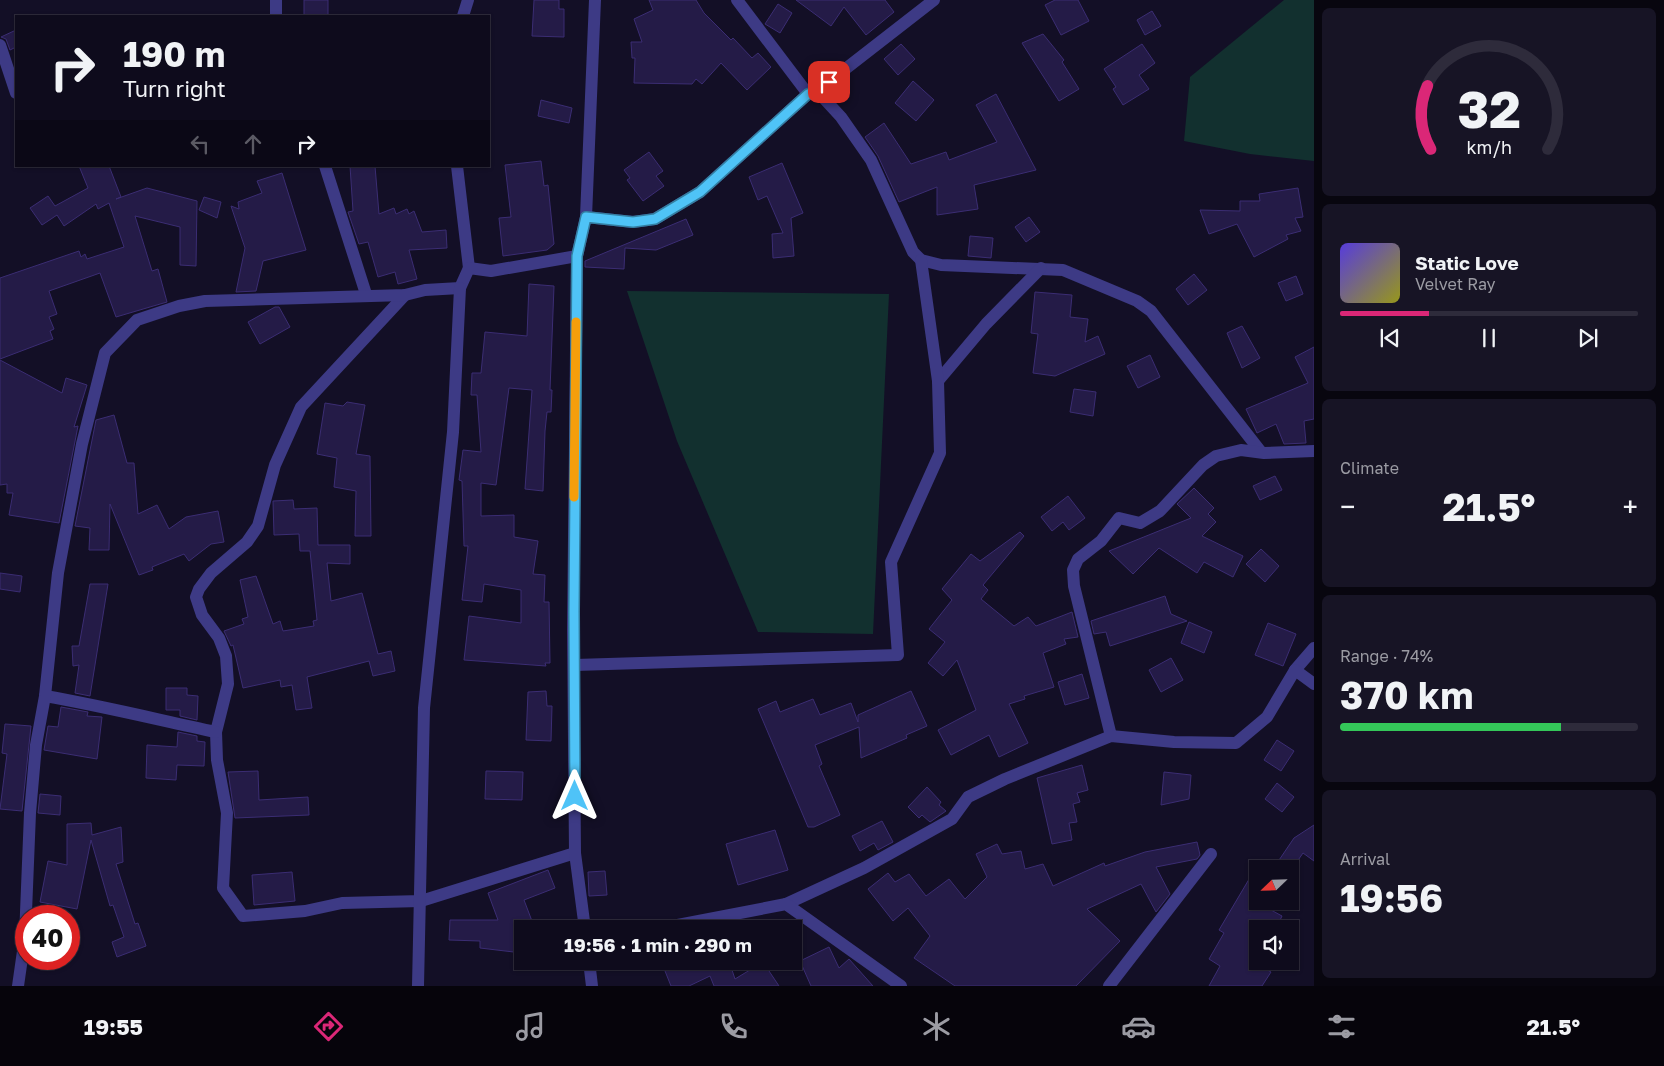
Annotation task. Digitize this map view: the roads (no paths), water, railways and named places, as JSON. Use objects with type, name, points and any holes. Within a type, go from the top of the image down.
[{"type":"street","points":[[276,0],[276,15]]},
{"type":"street","points":[[463,15],[468,0]]},
{"type":"street","points":[[584,920],[575,853],[577,256],[586,217],[595,0]]},
{"type":"street","points":[[737,0],[812,92],[841,117],[871,160],[913,252],[921,260],[941,265],[1063,270],[1082,276],[1137,301],[1151,311],[1261,452]]},
{"type":"street","points":[[586,217],[633,222],[655,219],[700,192],[812,92],[934,0]]},
{"type":"street","points":[[0,45],[15,90]]},
{"type":"street","points":[[325,167],[366,294]]},
{"type":"street","points":[[418,986],[426,676],[453,432],[460,288],[469,268],[457,167]]},
{"type":"street","points":[[469,268],[491,271],[577,256]]},
{"type":"street","points":[[575,665],[898,655],[891,562],[940,454],[938,380],[921,260]]},
{"type":"street","points":[[938,380],[986,324],[1041,268]]},
{"type":"street","points":[[18,986],[25,937],[34,764],[45,696],[58,573],[82,444],[105,353],[137,320],[179,306],[205,301],[366,294],[405,295],[424,290],[460,288]]},
{"type":"street","points":[[405,295],[301,407],[275,465],[258,526],[247,542],[211,573],[199,589],[196,598],[202,615],[220,638],[226,656],[228,684],[216,732],[217,760],[227,813],[223,888],[243,916],[305,911],[342,903],[421,901],[575,853]]},
{"type":"street","points":[[1111,736],[1074,586],[1073,570],[1078,560],[1100,541],[1119,518],[1140,523],[1160,510],[1203,464],[1216,456],[1241,450],[1261,452],[1314,451]]},
{"type":"street","points":[[703,920],[786,904],[864,868],[952,819],[968,797],[1004,779],[1111,736],[1174,742],[1236,743],[1267,716],[1294,670],[1314,648]]},
{"type":"street","points":[[1294,670],[1314,684]]},
{"type":"street","points":[[45,696],[107,707],[127,714],[216,732]]},
{"type":"street","points":[[1109,986],[1211,854]]},
{"type":"street","points":[[786,904],[901,986]]},
{"type":"street","points":[[590,970],[592,986]]}]
